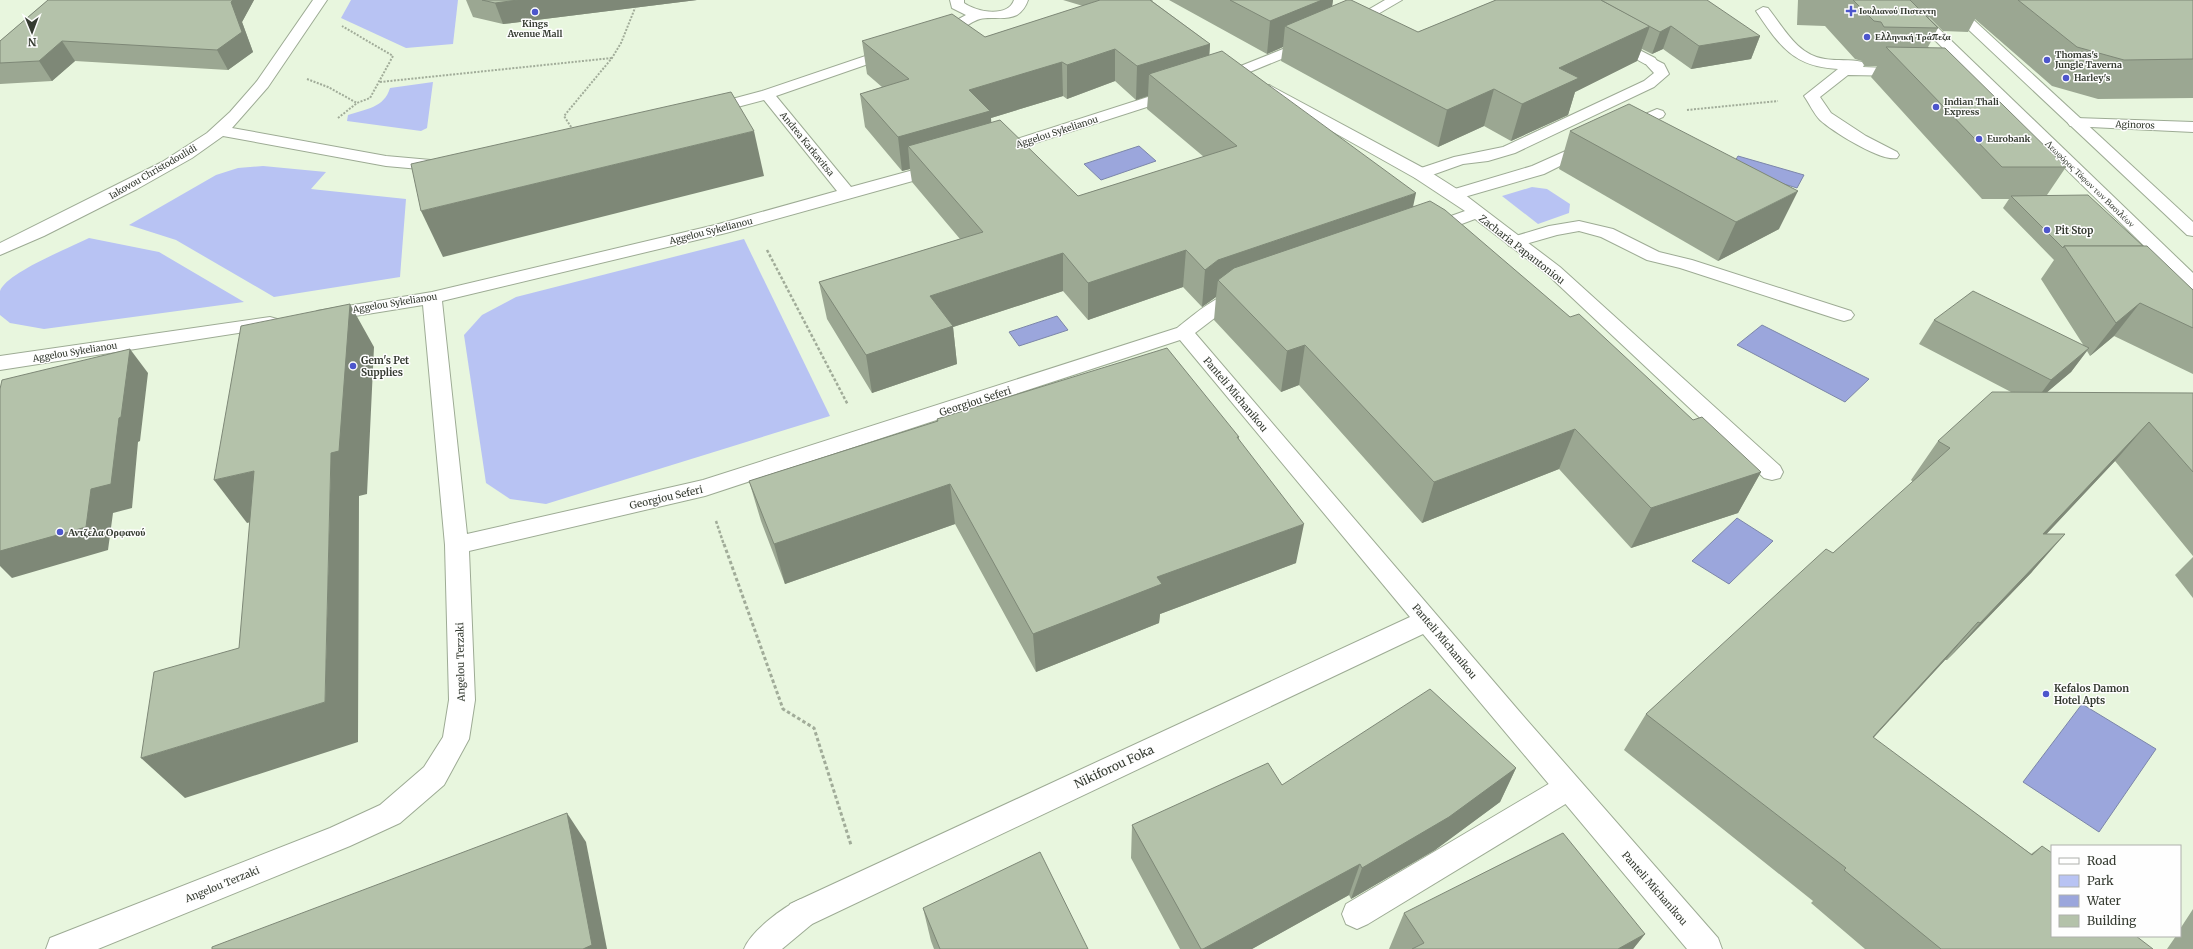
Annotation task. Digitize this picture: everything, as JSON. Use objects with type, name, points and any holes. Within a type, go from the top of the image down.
[{"type":"street","name":"Iakovou Christodoulidi","points":[[0,250],[87,210],[192,152],[220,131],[245,106],[266,81],[320,0]]},
{"type":"street","points":[[957,0],[957,5],[961,10],[977,15],[1000,15],[1009,12],[1016,8],[1021,0]]},
{"type":"street","points":[[1335,31],[1363,19],[1395,0]]},
{"type":"street","name":"Λεωφόρος Τάφων των Βασιλέων","points":[[1901,0],[1963,70],[1981,77],[2193,283]]},
{"type":"street","points":[[1944,0],[2193,231]]},
{"type":"street","points":[[1763,11],[1796,53],[1815,62],[1828,65],[1917,69],[1845,71],[1812,96],[1826,116],[1860,139],[1891,155]]},
{"type":"street","points":[[926,40],[940,36],[977,15]]},
{"type":"street","points":[[1421,174],[1460,160],[1488,156],[1509,150],[1649,84],[1662,74],[1659,67],[1650,61],[1603,35]]},
{"type":"street","name":"Aggelou Sykelianou","points":[[976,157],[1238,73],[1321,37]]},
{"type":"street","points":[[693,114],[767,94],[905,47]]},
{"type":"street","points":[[1944,65],[1963,70]]},
{"type":"street","name":"Zacharia Papantoniou","points":[[1238,73],[1421,174],[1454,195],[1477,214],[1554,271],[1772,472]]},
{"type":"street","name":"Andrea Karkavitsa","points":[[767,94],[848,194]]},
{"type":"street","points":[[1454,195],[1538,170],[1606,138],[1638,130],[1657,114]]},
{"type":"street","name":"Aginoros","points":[[2076,124],[2193,127]]},
{"type":"street","points":[[220,131],[386,161],[426,166],[454,166]]},
{"type":"street","name":"Aggelou Sykelianou","points":[[307,317],[432,298],[752,221],[953,164]]},
{"type":"street","points":[[1409,237],[1477,214]]},
{"type":"street","points":[[1514,242],[1555,230],[1579,226],[1607,232],[1628,245],[1653,256],[1686,264],[1844,316]]},
{"type":"street","name":"Georgiou Seferi","points":[[457,545],[705,488],[1184,332],[1222,303],[1259,290]]},
{"type":"street","name":"Angelou Terzaki","points":[[61,949],[347,834],[390,814],[434,776],[456,739],[462,700],[457,545],[432,298]]},
{"type":"street","name":"Aggelou Sykelianou","points":[[0,363],[284,321]]},
{"type":"street","name":"Panteli Michanikou","points":[[1184,332],[1428,620],[1567,788],[1707,949]]},
{"type":"street","name":"Nikiforou Foka","points":[[759,949],[801,914],[1428,620]]},
{"type":"street","points":[[1357,914],[1567,788]]},
{"type":"path","points":[[575,133],[564,116],[612,58],[621,43],[635,8]]},
{"type":"path","points":[[380,82],[612,58]]},
{"type":"path","points":[[302,79],[310,79],[357,103]]},
{"type":"path","points":[[1657,114],[1741,106],[1812,96]]},
{"type":"path","points":[[752,221],[865,437]]},
{"type":"path","points":[[705,488],[783,709],[814,728],[863,884]]},
{"type":"green space","points":[[351,0],[458,0],[453,44],[406,48],[341,18]]},
{"type":"green space","points":[[433,82],[427,128],[421,131],[347,121],[348,115],[379,104],[387,95],[390,88]]},
{"type":"green space","points":[[263,166],[326,172],[311,189],[406,199],[400,277],[274,297],[176,240],[129,225],[216,175],[238,168]]},
{"type":"green space","points":[[1532,187],[1547,189],[1570,204],[1569,213],[1538,224],[1502,196]]},
{"type":"green space","points":[[89,238],[159,252],[244,302],[44,329],[10,323],[0,315],[0,291],[14,276],[40,261]]},
{"type":"green space","points":[[744,239],[830,416],[546,504],[510,499],[486,483],[464,335],[482,315],[516,297]]},
{"type":"water","points":[[1139,146],[1156,161],[1101,180],[1084,164]]},
{"type":"water","points":[[1738,156],[1804,175],[1797,188],[1731,168]]},
{"type":"water","points":[[1057,316],[1068,330],[1019,346],[1009,332]]},
{"type":"water","points":[[1762,325],[1869,379],[1845,402],[1737,345]]},
{"type":"water","points":[[1737,518],[1773,541],[1729,584],[1692,561]]},
{"type":"water","points":[[2082,704],[2156,749],[2099,832],[2023,782]]},
{"type":"building","points":[[48,0],[233,0],[231,2],[242,32],[217,50],[62,41],[39,61],[0,63],[0,41]]},
{"type":"building","points":[[482,0],[518,0],[495,3]]},
{"type":"building","points":[[1100,0],[1150,0],[1210,44],[1137,66],[1115,49],[1067,65],[1062,62],[969,90],[990,111],[898,137],[860,94],[909,79],[862,41],[952,14],[985,37]]},
{"type":"building","points":[[1230,0],[1322,0],[1270,21]]},
{"type":"building","points":[[1347,0],[1351,0],[1418,32],[1496,0],[1601,0],[1650,26],[1559,68],[1579,78],[1522,104],[1494,89],[1447,110],[1285,26]]},
{"type":"building","points":[[1601,0],[1707,0],[1760,36],[1699,46],[1671,26],[1660,32]]},
{"type":"building","points":[[1853,0],[1910,0],[1938,28],[1884,27],[1881,22],[1874,21]]},
{"type":"building","points":[[2018,0],[2193,0],[2193,59],[2124,60],[2077,47]]},
{"type":"building","points":[[1886,47],[1945,48],[2066,167],[2002,167]]},
{"type":"building","points":[[1222,51],[1416,193],[1218,260],[1205,270],[1186,250],[1088,283],[1063,253],[930,296],[953,326],[866,355],[819,282],[983,232],[908,146],[1000,120],[1078,196],[1237,146],[1149,74]]},
{"type":"building","points":[[731,92],[754,131],[421,211],[411,164]]},
{"type":"building","points":[[1629,104],[1798,191],[1736,222],[1570,131]]},
{"type":"building","points":[[2088,195],[2143,246],[2064,246],[2063,248],[2011,196]]},
{"type":"building","points":[[1430,201],[1445,210],[1570,317],[1579,314],[1693,420],[1702,417],[1761,472],[1651,508],[1575,429],[1434,482],[1305,345],[1287,351],[1218,280],[1234,268]]},
{"type":"building","points":[[2064,246],[2147,246],[2193,290],[2193,328],[2140,303],[2116,323]]},
{"type":"building","points":[[1973,291],[2089,348],[2051,380],[1934,320]]},
{"type":"building","points":[[350,304],[339,451],[331,453],[325,702],[141,758],[154,672],[239,648],[254,471],[214,480],[241,326]]},
{"type":"building","points":[[1167,348],[1239,437],[1237,437],[1304,524],[1157,577],[1162,584],[1033,634],[950,484],[774,544],[749,481],[938,421],[937,419]]},
{"type":"building","points":[[130,349],[121,417],[119,418],[111,484],[91,489],[86,527],[0,551],[0,389],[2,380]]},
{"type":"building","points":[[1992,392],[2193,393],[2193,472],[2149,422],[2043,534],[2065,534],[1980,623],[1978,622],[1873,737],[2032,855],[2042,846],[2051,852],[2051,937],[2137,937],[2153,949],[1941,949],[1844,870],[1846,868],[1646,714],[1826,549],[1833,553],[1950,448],[1938,441]]},
{"type":"building","points":[[1430,689],[1516,768],[1449,817],[1362,868],[1360,864],[1201,949],[1132,825],[1268,763],[1282,785]]},
{"type":"building","points":[[567,813],[592,945],[583,949],[212,949],[212,947]]},
{"type":"building","points":[[1563,833],[1645,934],[1618,949],[1412,949],[1424,943],[1404,913]]},
{"type":"building","points":[[1040,852],[1088,949],[940,949],[923,908]]},
{"type":"place","name":"Ιουλιανού Πιστεντη","points":[[1851,11]]},
{"type":"place","name":"Kings Avenue Mall","points":[[535,12]]},
{"type":"place","name":"Ελληνική Τράπεζα","points":[[1867,37]]},
{"type":"place","name":"Thomas's Jungle Taverna","points":[[2047,60]]},
{"type":"place","name":"Harley's","points":[[2066,78]]},
{"type":"place","name":"Indian Thali Express","points":[[1936,107]]},
{"type":"place","name":"Eurobank","points":[[1979,139]]},
{"type":"place","name":"Pit Stop","points":[[2047,230]]},
{"type":"place","name":"Gem's Pet Supplies","points":[[353,366]]},
{"type":"place","name":"Αντζελα Ορφανού","points":[[60,532]]},
{"type":"place","name":"Kefalos Damon Hotel Apts","points":[[2046,694]]}]
